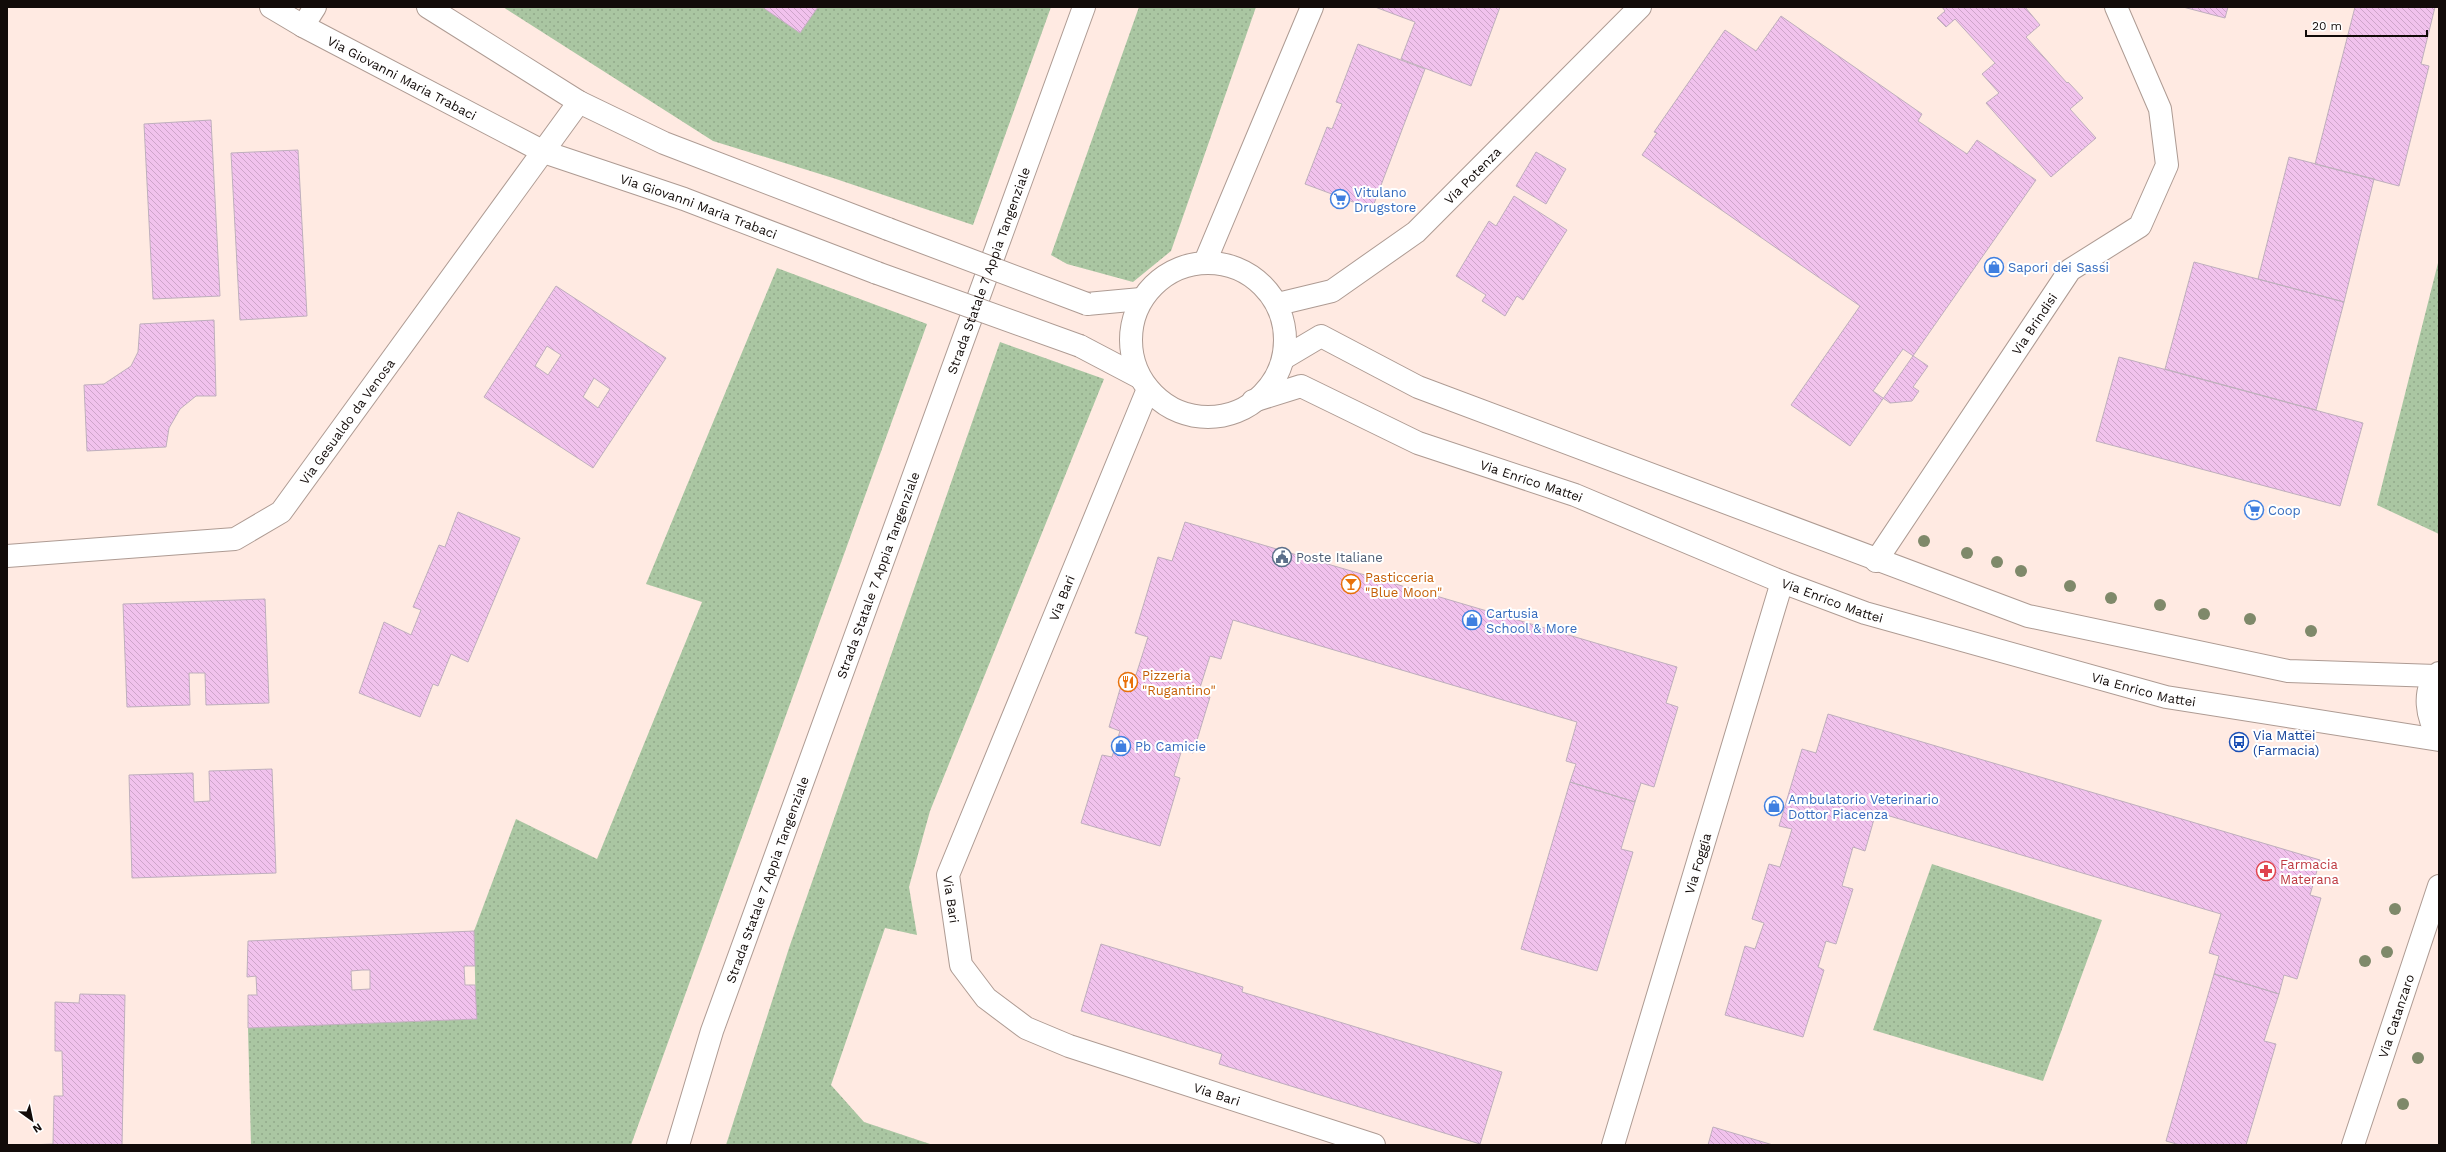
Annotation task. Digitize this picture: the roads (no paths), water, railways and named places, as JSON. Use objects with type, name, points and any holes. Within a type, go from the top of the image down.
[{"type":"main road","name":"Via Giovanni Maria Trabaci","points":[[271,7],[303,26],[544,152],[684,199],[877,273],[1080,346],[1144,383],[1156,398],[1179,412],[1202,418],[1229,415],[1245,408],[1253,401]]},
{"type":"main road","points":[[303,26],[315,7]]},
{"type":"main road","points":[[428,7],[579,102],[664,143],[1087,304],[1141,299]]},
{"type":"main road","name":"Strada Statale 7 Appia Tangenziale","points":[[678,1145],[712,1031],[1084,7]]},
{"type":"main road","points":[[1205,262],[1312,7]]},
{"type":"main road","name":"Via Potenza","points":[[1278,304],[1332,291],[1416,232],[1640,7]]},
{"type":"main road","name":"Via Brindisi","points":[[1876,561],[2070,270],[2140,226],[2167,165],[2160,109],[2116,7]]},
{"type":"main road","name":"Via Gesualdo da Venosa","points":[[7,556],[235,539],[281,512],[579,102]]},
{"type":"main road","points":[[1144,383],[1130,348],[1132,321],[1141,299],[1158,280],[1178,268],[1205,262],[1239,267],[1278,304],[1286,330],[1284,358],[1273,382],[1253,401]]},
{"type":"main road","points":[[1284,358],[1321,336],[1418,388],[1876,561],[2028,616],[2152,644],[2288,670],[2437,675],[2429,692],[2427,710],[2432,726],[2439,736]]},
{"type":"main road","name":"Via Bari","points":[[1144,383],[948,875],[961,965],[986,998],[1026,1028],[1069,1046],[1374,1145]]},
{"type":"main road","name":"Via Enrico Mattei","points":[[1253,401],[1301,386],[1418,443],[1575,495],[1782,582],[1865,613],[2166,697],[2439,740]]},
{"type":"main road","name":"Via Foggia","points":[[1613,1145],[1782,582]]},
{"type":"main road","name":"Via Catanzaro","points":[[2353,1145],[2439,886]]},
{"type":"place","name":"Vitulano Drugstore","points":[[1340,199]]},
{"type":"place","name":"Sapori dei Sassi","points":[[1994,267]]},
{"type":"place","name":"Coop","points":[[2254,510]]},
{"type":"place","name":"Poste Italiane","points":[[1282,557]]},
{"type":"place","name":"Pasticceria \"Blue Moon\"","points":[[1351,584]]},
{"type":"place","name":"Cartusia School & More","points":[[1472,620]]},
{"type":"place","name":"Pizzeria \"Rugantino\"","points":[[1128,682]]},
{"type":"place","name":"Via Mattei (Farmacia)","points":[[2239,742]]},
{"type":"place","name":"Pb Camicie","points":[[1121,746]]},
{"type":"place","name":"Ambulatorio Veterinario Dottor Piacenza","points":[[1774,806]]},
{"type":"place","name":"Farmacia Materana","points":[[2266,871]]}]
